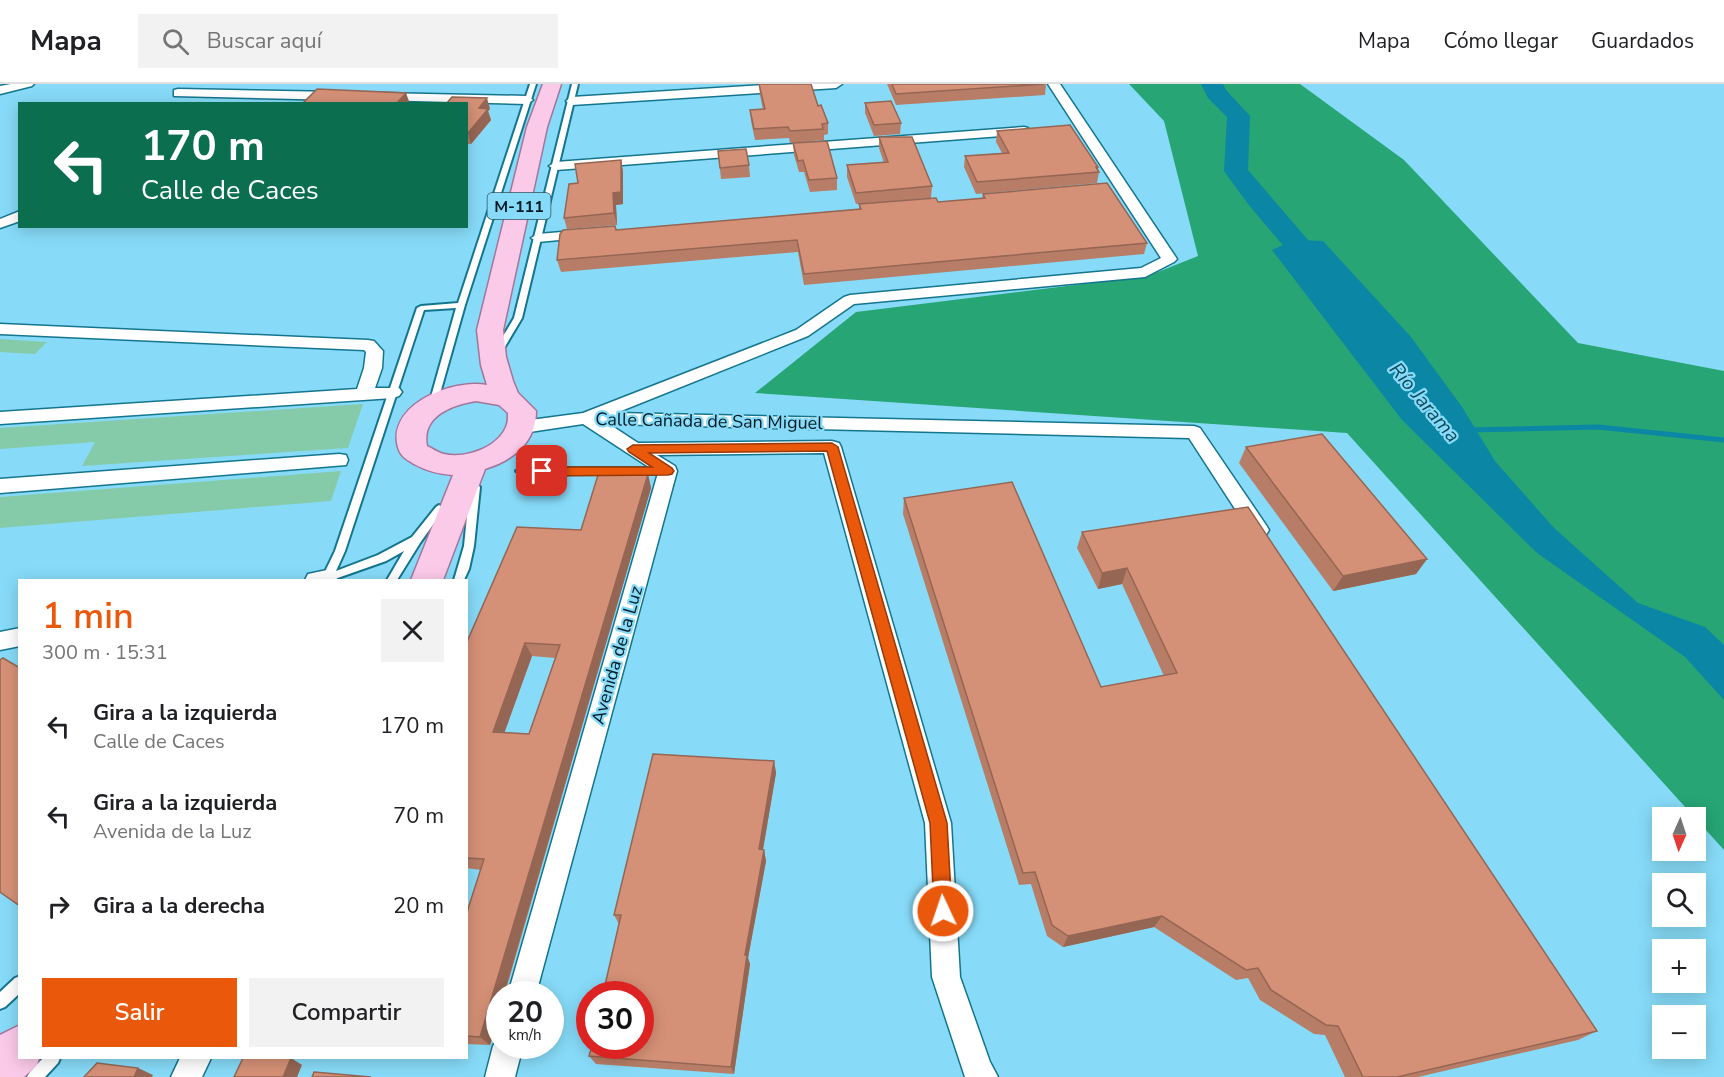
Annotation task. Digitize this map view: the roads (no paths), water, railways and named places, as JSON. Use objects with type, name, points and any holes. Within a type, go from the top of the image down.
[{"type":"main road","name":"M-111","points":[[523,427],[523,414],[500,386],[492,362],[490,330],[537,127],[552,84]]},
{"type":"main road","name":"M-111","points":[[433,528],[439,495],[423,459],[413,451],[412,427],[438,404],[465,372],[490,330]]},
{"type":"main road","points":[[438,404],[461,394],[476,392],[494,393],[507,397]]},
{"type":"main road","points":[[427,579],[433,528],[482,466],[507,448],[518,437],[523,427]]},
{"type":"main road","points":[[423,459],[446,465],[482,466]]},
{"type":"main road","points":[[0,1068],[18,1050]]},
{"type":"street","points":[[0,90],[28,84]]},
{"type":"street","points":[[572,101],[836,84]]},
{"type":"street","name":"Calle Cañada de San Miguel","points":[[586,418],[802,333],[850,300],[1145,272],[1169,259],[1116,187],[1054,84]]},
{"type":"street","points":[[178,93],[347,96]]},
{"type":"street","points":[[369,97],[527,100]]},
{"type":"street","points":[[556,166],[1037,130]]},
{"type":"street","points":[[0,224],[18,216]]},
{"type":"street","points":[[538,238],[598,233]]},
{"type":"street","points":[[0,329],[368,345],[375,351],[374,369],[364,393]]},
{"type":"street","points":[[0,418],[393,392]]},
{"type":"street","points":[[523,427],[586,418],[668,471]]},
{"type":"street","name":"Calle Cañada de San Miguel","points":[[586,418],[1194,432],[1273,551]]},
{"type":"street","points":[[633,449],[832,447],[938,823],[946,977],[982,1077]]},
{"type":"street","points":[[0,486],[339,460]]},
{"type":"street","name":"Avenida de la Luz","points":[[526,981],[668,471]]},
{"type":"street","points":[[0,641],[18,637]]},
{"type":"street","points":[[186,1077],[195,1059]]},
{"type":"street","points":[[500,1077],[505,1059]]},
{"type":"lane","points":[[438,404],[461,305],[533,84]]},
{"type":"lane","points":[[492,362],[518,318],[575,84]]},
{"type":"lane","points":[[321,579],[340,551],[421,308],[461,305]]},
{"type":"lane","points":[[460,579],[464,570],[472,527],[474,488],[482,466]]},
{"type":"lane","points":[[521,471],[668,471]]},
{"type":"lane","points":[[321,579],[382,558],[433,528]]},
{"type":"lane","points":[[394,579],[433,528]]},
{"type":"lane","points":[[0,1002],[18,985]]},
{"type":"lane","points":[[35,1077],[52,1059]]},
{"type":"water","points":[[1294,240],[1323,241],[1411,337],[1462,407],[1495,461],[1554,528],[1638,603],[1705,627],[1724,645],[1724,700],[1685,657],[1537,553],[1402,420],[1272,250]]},
{"type":"waterway","name":"Río Jarama","points":[[1212,84],[1216,93],[1239,116],[1236,171],[1257,199],[1328,281]]},
{"type":"waterway","points":[[1469,430],[1598,427],[1724,440]]}]
